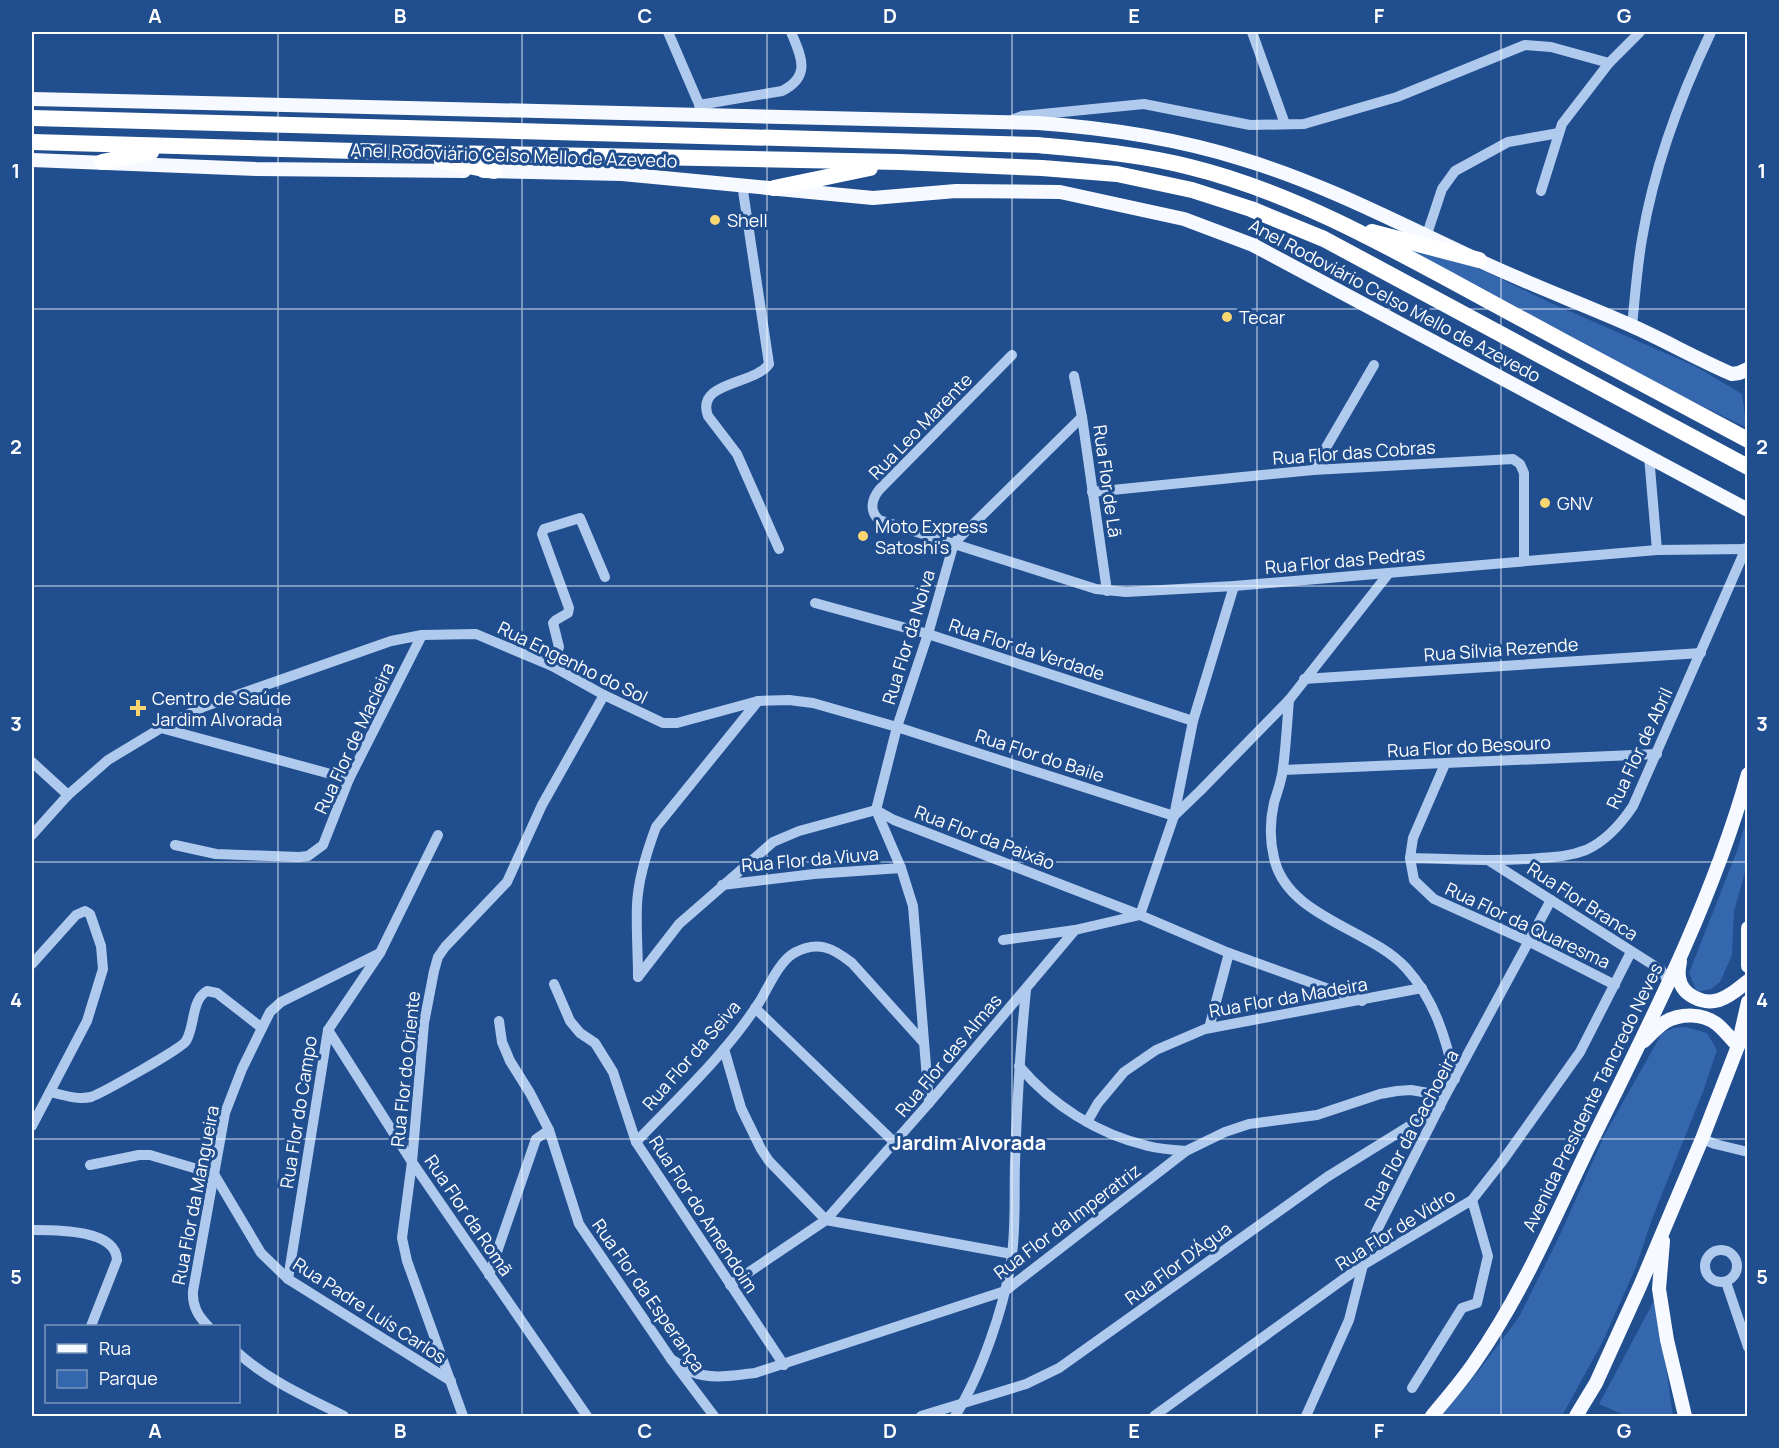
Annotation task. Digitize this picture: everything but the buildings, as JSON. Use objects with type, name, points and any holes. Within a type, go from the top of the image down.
[{"type":"highway","name":"Anel Rodoviário Celso Mello de Azevedo","points":[[32,116],[1037,145],[1118,154],[1190,167],[1261,191],[1339,224],[1427,268],[1741,437]]},
{"type":"highway","name":"Anel Rodoviário Celso Mello de Azevedo","points":[[32,142],[900,162],[1042,168],[1117,174],[1192,190],[1251,209],[1324,239],[1748,467]]},
{"type":"highway","points":[[102,162],[182,146]]},
{"type":"highway","points":[[393,152],[494,171]]},
{"type":"highway","points":[[774,188],[900,162]]},
{"type":"highway","points":[[1339,224],[1479,261]]},
{"type":"main road","points":[[32,99],[701,110],[1072,125],[1113,129],[1187,143],[1244,159],[1316,186],[1427,234],[1479,261],[1632,326],[1732,374],[1748,369]]},
{"type":"main road","name":"Anel Rodoviário Celso Mello de Azevedo","points":[[32,160],[256,169],[622,174],[873,198],[956,191],[1060,192],[1184,219],[1253,245],[1748,510]]},
{"type":"main road","name":"Avenida Presidente Tancredo Neves","points":[[1432,1416],[1474,1364],[1505,1314],[1535,1258],[1638,1047],[1667,973],[1680,954],[1705,899],[1735,819],[1748,774]]},
{"type":"main road","points":[[1748,928],[1748,966]]},
{"type":"main road","points":[[1680,954],[1679,978],[1682,986],[1694,998],[1719,1000],[1732,994],[1748,981]]},
{"type":"main road","points":[[1576,1416],[1596,1383],[1743,1046],[1748,1002]]},
{"type":"main road","points":[[1638,1047],[1666,1021],[1677,1017],[1693,1016],[1710,1019],[1743,1046]]},
{"type":"main road","points":[[1665,1227],[1659,1289],[1685,1416]]},
{"type":"street","points":[[668,32],[701,110],[791,87],[798,80],[801,70],[801,56],[791,32]]},
{"type":"street","points":[[1252,32],[1285,124]]},
{"type":"street","points":[[1541,191],[1562,124],[1609,63],[1640,32]]},
{"type":"street","points":[[1632,326],[1642,239],[1664,149],[1694,69],[1711,32]]},
{"type":"street","points":[[1002,123],[1022,116],[1144,104],[1250,125],[1304,124],[1397,97],[1524,45],[1551,47],[1609,63]]},
{"type":"street","points":[[1427,234],[1442,189],[1455,171],[1508,142],[1559,133]]},
{"type":"street","points":[[742,184],[769,364],[762,372],[717,389],[708,398],[706,411],[737,454],[779,549]]},
{"type":"street","name":"Rua Leo Marente","points":[[954,543],[879,520],[873,512],[875,496],[1012,356]]},
{"type":"street","points":[[1313,470],[1374,365]]},
{"type":"street","name":"Rua Flor de Lã","points":[[1074,376],[1107,591]]},
{"type":"street","name":"Rua Flor da Noiva","points":[[876,810],[897,727],[928,634],[954,543],[1082,417]]},
{"type":"street","points":[[1649,456],[1657,550]]},
{"type":"street","name":"Rua Flor das Cobras","points":[[1092,492],[1313,470],[1510,459],[1517,461],[1522,467],[1525,478],[1524,561]]},
{"type":"street","points":[[552,666],[559,647],[554,623],[568,613],[569,608],[542,534],[544,529],[580,518],[604,577]]},
{"type":"street","name":"Rua Flor das Pedras","points":[[954,543],[1096,589],[1126,592],[1234,586],[1657,550],[1747,548]]},
{"type":"street","name":"Rua Flor de Abril","points":[[1410,858],[1488,860],[1564,856],[1587,850],[1622,823],[1633,806],[1657,754],[1747,548]]},
{"type":"street","points":[[1174,816],[1289,700],[1389,573]]},
{"type":"street","points":[[1003,940],[1075,930],[1140,915],[1174,816],[1193,721],[1234,586]]},
{"type":"street","name":"Rua Flor da Verdade","points":[[814,603],[928,634],[1193,721]]},
{"type":"street","name":"Rua Engenho do Sol","points":[[32,835],[68,795],[108,760],[161,728],[203,707],[391,641],[422,635],[476,634],[552,666],[604,695],[663,723],[669,724],[758,701],[789,700],[813,703],[897,727]]},
{"type":"street","name":"Rua Flor de Macieira","points":[[175,845],[216,854],[299,857],[314,853],[323,845],[349,779],[422,635]]},
{"type":"street","name":"Rua Sílvia Rezende","points":[[1304,679],[1701,653]]},
{"type":"street","name":"Rua Flor do Oriente","points":[[463,1416],[407,1261],[402,1238],[412,1162],[424,1023],[438,957],[507,882],[542,805],[604,695]]},
{"type":"street","points":[[1289,700],[1283,770],[1273,806],[1271,832],[1274,858],[1279,873],[1290,890],[1303,903],[1386,950],[1406,968],[1432,1004],[1447,1041],[1455,1079]]},
{"type":"street","points":[[758,701],[656,827],[649,845],[639,887],[638,977],[679,924],[764,849],[786,835],[876,810],[901,868],[913,906],[929,1103]]},
{"type":"street","name":"Rua Flor do Baile","points":[[897,727],[1174,816]]},
{"type":"street","points":[[161,728],[349,779]]},
{"type":"street","name":"Rua Flor do Besouro","points":[[1283,770],[1657,754]]},
{"type":"street","points":[[32,762],[68,795]]},
{"type":"street","points":[[1410,858],[1413,838],[1445,764]]},
{"type":"street","name":"Rua Flor da Paixão","points":[[876,810],[1140,915],[1229,953],[1362,1001]]},
{"type":"street","name":"Rua Flor do Campo","points":[[288,1279],[328,1030],[380,953],[438,835]]},
{"type":"street","name":"Rua Flor da Quaresma","points":[[1410,858],[1414,880],[1434,899],[1530,942],[1615,985]]},
{"type":"street","name":"Rua Flor Branca","points":[[1488,860],[1667,973]]},
{"type":"street","name":"Rua Flor da Viuva","points":[[722,885],[814,874],[901,868]]},
{"type":"street","name":"Rua Flor da Cachoeira","points":[[1306,1416],[1349,1320],[1363,1265],[1376,1232],[1445,1096],[1551,900]]},
{"type":"street","points":[[32,964],[76,915],[86,911],[90,914],[101,946],[103,969],[87,1021],[32,1126]]},
{"type":"street","name":"Rua Flor das Almas","points":[[730,1285],[826,1220],[895,1143],[1075,930]]},
{"type":"street","name":"Rua Flor da Seiva","points":[[636,1142],[724,1049],[755,1008],[784,962],[792,955],[811,948],[822,946],[831,948],[852,963],[924,1044]]},
{"type":"street","name":"Rua Flor de Vidro","points":[[1154,1416],[1363,1265],[1472,1200],[1580,1052],[1631,952]]},
{"type":"street","name":"Rua Flor da Mangueira","points":[[205,1325],[192,1302],[225,1113],[242,1069],[270,1012],[281,1002],[380,953]]},
{"type":"street","points":[[1209,1028],[1229,953]]},
{"type":"street","name":"Rua Flor do Amendoim","points":[[554,984],[570,1021],[580,1033],[596,1043],[613,1072],[636,1142],[784,1365]]},
{"type":"street","name":"Rua Flor da Madeira","points":[[1087,1122],[1098,1103],[1124,1072],[1156,1050],[1209,1028],[1422,988]]},
{"type":"street","points":[[955,1416],[964,1402],[992,1335],[1005,1291],[1012,1254],[1019,1066],[1026,989]]},
{"type":"street","points":[[50,1092],[75,1098],[92,1096],[175,1051],[187,1040],[199,998],[207,991],[217,993],[262,1028]]},
{"type":"street","points":[[755,1008],[895,1143]]},
{"type":"street","name":"Rua Flor da Esperança","points":[[499,1021],[502,1042],[510,1061],[549,1130],[579,1224],[671,1359],[714,1416]]},
{"type":"street","name":"Rua Flor da Romã","points":[[328,1030],[412,1162],[587,1416]]},
{"type":"street","points":[[724,1049],[741,1108],[761,1149],[826,1220],[1012,1254]]},
{"type":"street","points":[[1019,1066],[1050,1098],[1087,1122],[1121,1138],[1149,1146],[1186,1151]]},
{"type":"street","name":"Rua Flor da Imperatriz","points":[[671,1359],[692,1372],[706,1376],[755,1373],[1005,1291],[1186,1151],[1225,1132],[1248,1124],[1317,1115],[1380,1094],[1411,1090],[1445,1096]]},
{"type":"street","name":"Rua Flor D'Água","points":[[921,1416],[1026,1384],[1059,1368],[1327,1177],[1440,1107]]},
{"type":"street","points":[[489,1275],[536,1139],[549,1130]]},
{"type":"street","points":[[1702,1139],[1748,1152]]},
{"type":"street","points":[[90,1165],[139,1155],[150,1155],[214,1174]]},
{"type":"street","name":"Rua Padre Luís Carlos","points":[[214,1174],[261,1253],[288,1279],[452,1382]]},
{"type":"street","points":[[1412,1388],[1462,1308],[1477,1303],[1488,1256],[1472,1200]]},
{"type":"street","points":[[32,1230],[52,1230],[97,1236],[107,1240],[117,1253],[117,1260],[91,1325]]},
{"type":"street","points":[[1726,1282],[1748,1347]]},
{"type":"street","points":[[240,1355],[289,1389],[344,1416]]},
{"type":"green space","points":[[1397,245],[1478,268],[1553,304],[1695,366],[1742,394],[1747,428],[1580,346]]},
{"type":"green space","points":[[1747,818],[1747,865],[1734,911],[1732,955],[1720,982],[1711,989],[1697,992],[1689,973],[1737,851]]},
{"type":"green space","points":[[1686,1027],[1707,1033],[1717,1050],[1636,1267],[1602,1343],[1562,1416],[1441,1416],[1519,1317],[1558,1239],[1605,1134],[1662,1033],[1673,1028]]},
{"type":"green space","points":[[1656,1297],[1673,1416],[1627,1416],[1599,1404]]},
{"type":"place","name":"Shell","points":[[715,220]]},
{"type":"place","name":"Tecar","points":[[1227,317]]},
{"type":"place","name":"GNV","points":[[1545,503]]},
{"type":"place","name":"Moto Express Satoshi's","points":[[863,536]]},
{"type":"place","name":"Centro de Saúde Jardim Alvorada","points":[[138,708]]},
{"type":"district","name":"Jardim Alvorada","points":[[969,1142]]}]
